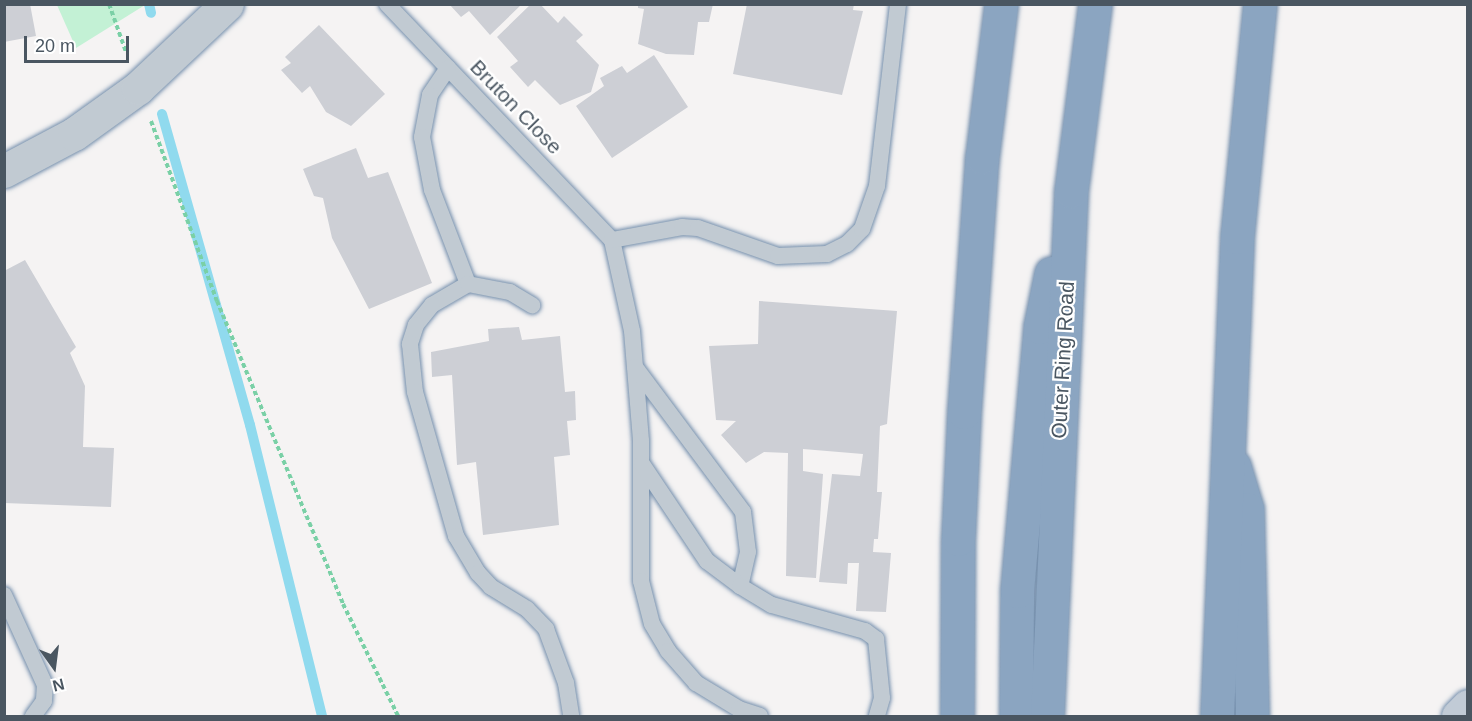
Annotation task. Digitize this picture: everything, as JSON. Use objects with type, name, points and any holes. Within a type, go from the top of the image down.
[{"type":"highway","points":[[957,717],[958,539],[964,412],[982,157],[1001,4]]},
{"type":"highway","name":"Outer Ring Road","points":[[1047,717],[1071,192],[1095,4]]},
{"type":"highway","points":[[1216,717],[1236,237],[1260,4]]},
{"type":"highway","points":[[1016,717],[1017,591],[1040,327],[1071,192]]},
{"type":"highway","points":[[1226,441],[1247,509],[1252,717]]},
{"type":"street","points":[[4,171],[74,134],[138,88],[227,4]]},
{"type":"street","points":[[1458,717],[1467,706]]},
{"type":"lane","name":"Bruton Close","points":[[387,4],[612,240]]},
{"type":"lane","points":[[760,717],[739,709],[696,683],[668,651],[652,624],[640,581],[641,463],[632,331],[612,240],[682,227],[698,228],[778,256],[827,254],[847,244],[862,229],[877,186],[897,4]]},
{"type":"lane","points":[[448,68],[430,95],[422,137],[432,190],[468,284]]},
{"type":"lane","points":[[532,305],[510,292],[468,284],[432,305],[416,325],[410,344],[415,392],[456,536],[478,573],[491,587],[527,609],[546,629],[566,682],[571,717]]},
{"type":"lane","points":[[635,367],[743,512],[748,552],[740,586]]},
{"type":"lane","points":[[641,463],[707,561],[740,586],[772,605],[872,635],[879,647],[882,698],[877,717]]},
{"type":"lane","points":[[4,595],[45,685],[44,701],[33,717]]},
{"type":"path","points":[[109,4],[221,312],[343,604],[398,717]]},
{"type":"green space","points":[[57,5],[145,5],[76,48]]},
{"type":"building","points":[[4,4],[30,4],[36,36],[4,42]]},
{"type":"building","points":[[449,4],[522,4],[490,35],[469,11],[461,17]]},
{"type":"building","points":[[531,4],[540,4],[558,23],[564,16],[583,35],[576,41],[599,65],[591,92],[560,105],[535,80],[528,87],[510,67],[518,61],[497,37]]},
{"type":"building","points":[[638,4],[713,4],[709,22],[698,22],[694,55],[666,54],[638,44],[644,9],[638,8]]},
{"type":"building","points":[[747,4],[854,4],[853,10],[863,11],[842,95],[733,74]]},
{"type":"building","points":[[319,25],[385,94],[351,126],[326,112],[310,86],[302,93],[281,70],[291,63],[285,57]]},
{"type":"building","points":[[654,55],[688,107],[612,158],[576,106],[604,86],[600,78],[622,66],[627,73]]},
{"type":"building","points":[[356,148],[368,178],[388,172],[432,283],[369,309],[332,238],[323,198],[314,196],[303,169]]},
{"type":"building","points":[[25,260],[76,347],[70,353],[85,386],[83,447],[114,448],[111,507],[4,503],[4,271]]},
{"type":"building","points":[[759,301],[897,311],[887,424],[880,426],[877,492],[882,492],[878,539],[874,539],[873,552],[891,553],[886,612],[856,611],[859,563],[848,563],[847,584],[819,582],[832,474],[860,476],[863,454],[803,449],[803,471],[823,474],[816,578],[786,576],[788,453],[764,452],[746,463],[721,435],[736,421],[716,420],[709,346],[758,344]]},
{"type":"building","points":[[519,327],[522,340],[560,336],[565,392],[575,391],[576,420],[567,421],[570,455],[554,457],[559,525],[483,535],[476,462],[457,465],[452,375],[432,377],[431,352],[489,341],[488,329]]},
{"type":"waterway","points":[[149,4],[151,13]]},
{"type":"waterway","points":[[162,114],[250,425],[322,716]]}]
